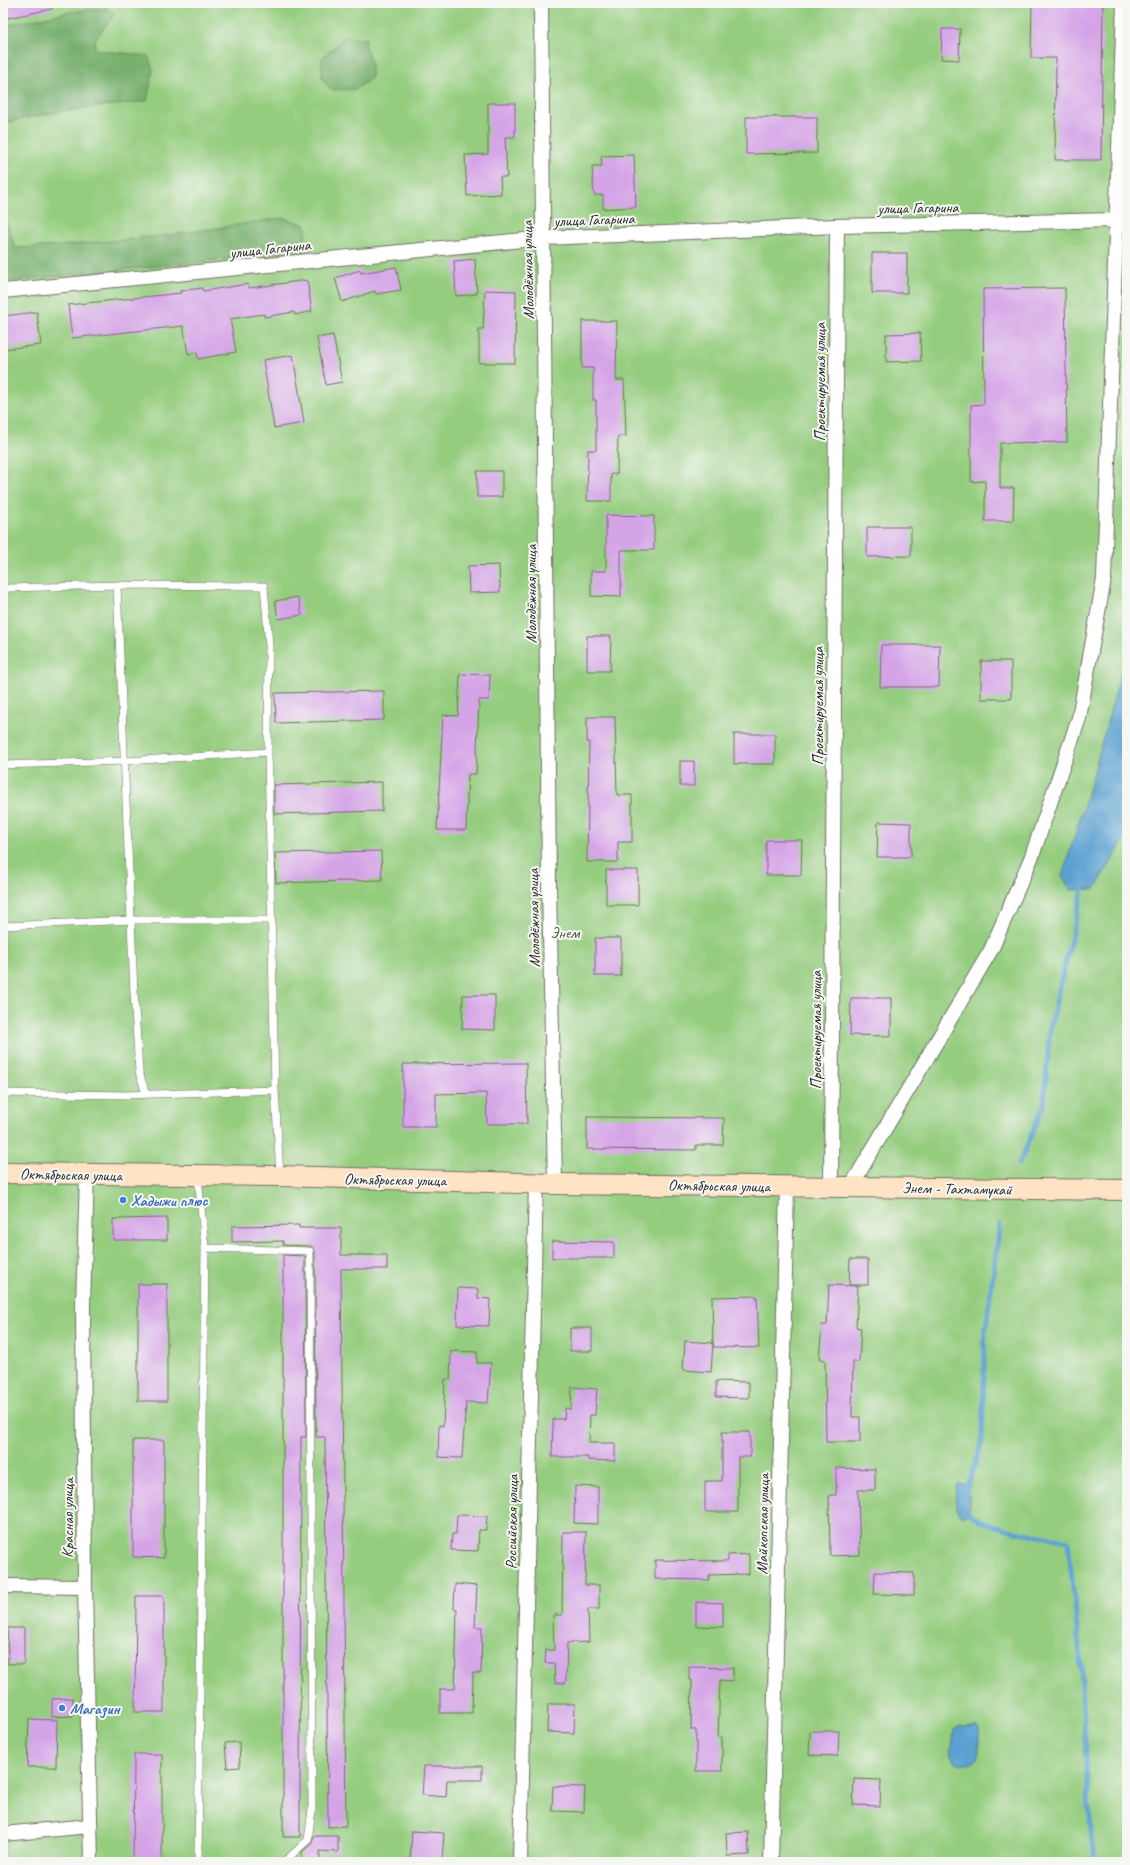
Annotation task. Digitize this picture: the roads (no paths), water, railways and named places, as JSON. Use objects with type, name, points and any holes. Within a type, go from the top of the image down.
[{"type":"main road","name":"Октябрьская улица","points":[[3,1173],[280,1176],[546,1183],[787,1186]]},
{"type":"main road","name":"Энем - Тахтамукай","points":[[787,1186],[1127,1190]]},
{"type":"street","name":"Молодёжная улица","points":[[541,3],[549,876],[546,1183]]},
{"type":"street","points":[[850,1186],[991,950],[1032,856],[1079,718],[1104,579],[1124,3]]},
{"type":"street","name":"улица Гагарина","points":[[3,291],[544,238],[838,226],[1117,220]]},
{"type":"street","name":"Проектируемая улица","points":[[831,1186],[838,226]]},
{"type":"street","name":"Красная улица","points":[[87,1174],[83,1305],[85,1587],[92,1862]]},
{"type":"street","name":"Российская улица","points":[[520,1862],[546,1183]]},
{"type":"street","name":"Майкопская улица","points":[[771,1862],[787,1186]]},
{"type":"street","points":[[3,1586],[85,1587]]},
{"type":"street","points":[[3,1834],[90,1826]]},
{"type":"lane","points":[[3,590],[9,588],[117,585],[264,586],[269,645],[268,752],[271,920],[275,1090],[280,1176]]},
{"type":"lane","points":[[117,585],[139,1072],[146,1094]]},
{"type":"lane","points":[[3,765],[125,761],[268,752]]},
{"type":"lane","points":[[3,926],[131,920],[271,920]]},
{"type":"lane","points":[[3,1093],[146,1094],[275,1090]]},
{"type":"lane","points":[[198,1175],[205,1248],[198,1862]]},
{"type":"lane","points":[[205,1248],[310,1251],[312,1810],[308,1840],[284,1862]]},
{"type":"water","points":[[1127,649],[1127,835],[1095,889],[1071,890],[1062,876],[1091,783]]},
{"type":"water","points":[[959,1483],[967,1485],[970,1505],[968,1514],[962,1517],[957,1507],[956,1499],[956,1486]]},
{"type":"water","points":[[977,1726],[980,1734],[977,1758],[972,1763],[967,1764],[955,1762],[951,1756],[954,1730],[959,1727]]},
{"type":"waterway","points":[[1019,1164],[1044,1105],[1050,1028],[1083,889],[1086,883]]},
{"type":"waterway","points":[[965,1495],[982,1443],[985,1334],[1000,1224]]},
{"type":"waterway","points":[[966,1509],[982,1521],[996,1526],[1068,1541],[1081,1665],[1088,1798],[1094,1862]]},
{"type":"place","name":"Хадыжи плюс","points":[[123,1200]]},
{"type":"place","name":"Магазин","points":[[62,1708]]},
{"type":"park label","name":"Энем","points":[[565,932]]}]
